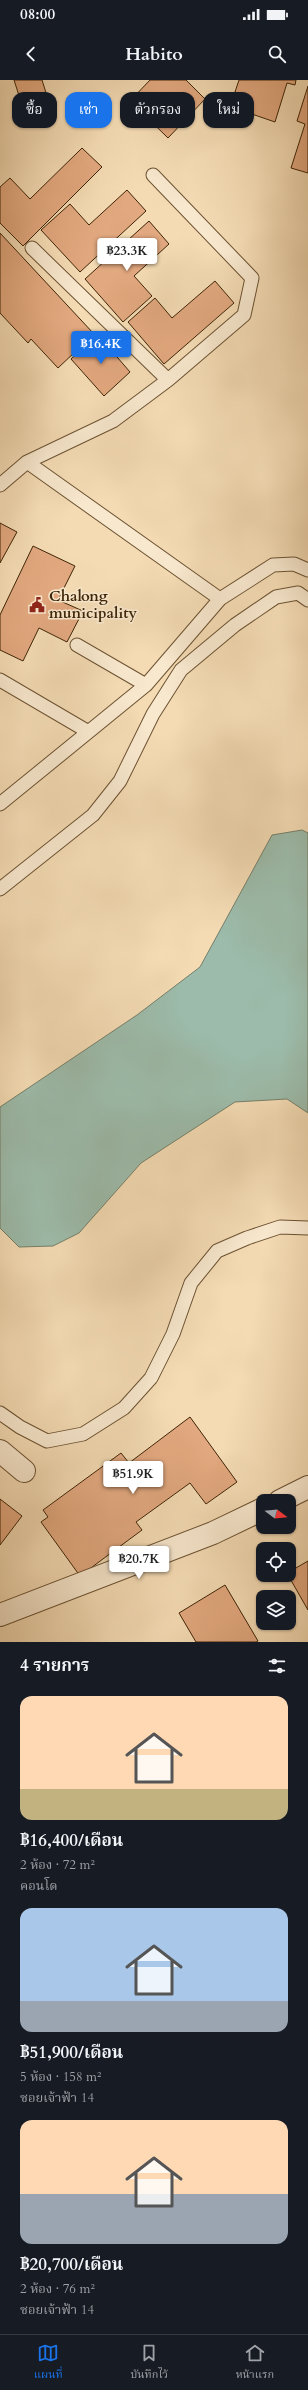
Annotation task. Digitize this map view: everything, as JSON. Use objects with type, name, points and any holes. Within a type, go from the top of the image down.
[{"type":"street","points":[[0,1451],[24,1471]]},
{"type":"street","points":[[294,1494],[308,1487]]},
{"type":"street","points":[[0,1615],[213,1533],[256,1512]]},
{"type":"lane","points":[[0,485],[27,462],[113,421],[168,380],[244,315],[252,278],[153,175]]},
{"type":"lane","points":[[32,248],[168,380]]},
{"type":"lane","points":[[27,462],[220,599]]},
{"type":"lane","points":[[0,804],[87,731],[146,685],[220,599],[273,564],[294,564],[308,570]]},
{"type":"lane","points":[[0,889],[93,815],[120,781],[153,714],[181,670],[235,625],[276,597],[298,593],[308,600]]},
{"type":"lane","points":[[76,645],[146,685]]},
{"type":"lane","points":[[0,680],[87,731]]},
{"type":"lane","points":[[0,1413],[20,1427],[47,1441],[83,1434],[124,1408],[151,1378],[173,1334],[191,1283],[217,1251],[246,1238],[280,1227],[308,1228]]},
{"type":"shaded area","points":[[302,830],[308,833],[308,1113],[287,1099],[235,1102],[141,1163],[79,1233],[53,1246],[19,1247],[0,1228],[0,1107],[137,1015],[200,967],[272,835]]},
{"type":"building","points":[[14,80],[42,80],[46,92],[18,92]]},
{"type":"building","points":[[150,80],[186,80],[203,97],[203,101],[195,110],[195,92],[139,92]]},
{"type":"building","points":[[239,80],[296,80],[295,85],[287,83],[275,122],[254,115],[254,92],[235,92]]},
{"type":"building","points":[[308,86],[308,173],[291,168],[305,124],[297,121]]},
{"type":"building","points":[[158,128],[177,128],[168,138]]},
{"type":"building","points":[[82,148],[102,167],[23,246],[0,223],[0,187],[10,178],[30,199]]},
{"type":"building","points":[[127,190],[146,211],[80,272],[41,230],[70,204],[89,225]]},
{"type":"building","points":[[149,221],[169,244],[134,276],[152,296],[123,322],[85,279]]},
{"type":"building","points":[[0,233],[94,334],[58,368],[31,339],[28,343],[0,313]]},
{"type":"building","points":[[215,281],[234,303],[164,364],[128,322],[155,298],[172,318]]},
{"type":"building","points":[[98,335],[130,372],[104,396],[71,359]]},
{"type":"building","points":[[0,523],[17,532],[0,563]]},
{"type":"building","name":"Chalong municipality","points":[[33,546],[75,566],[58,600],[83,611],[67,642],[39,628],[23,661],[0,650],[0,615]]},
{"type":"building","points":[[190,1417],[237,1482],[206,1504],[190,1483],[136,1522],[142,1530],[80,1576],[41,1522],[48,1517],[43,1510],[121,1453],[129,1463]]},
{"type":"building","points":[[0,1499],[22,1516],[0,1545]]},
{"type":"building","points":[[308,1561],[308,1610],[292,1582],[296,1582],[296,1568]]},
{"type":"building","points":[[225,1585],[258,1641],[196,1642],[179,1613]]},
{"type":"place","name":"Chalong municipality","points":[[37,605]]}]
